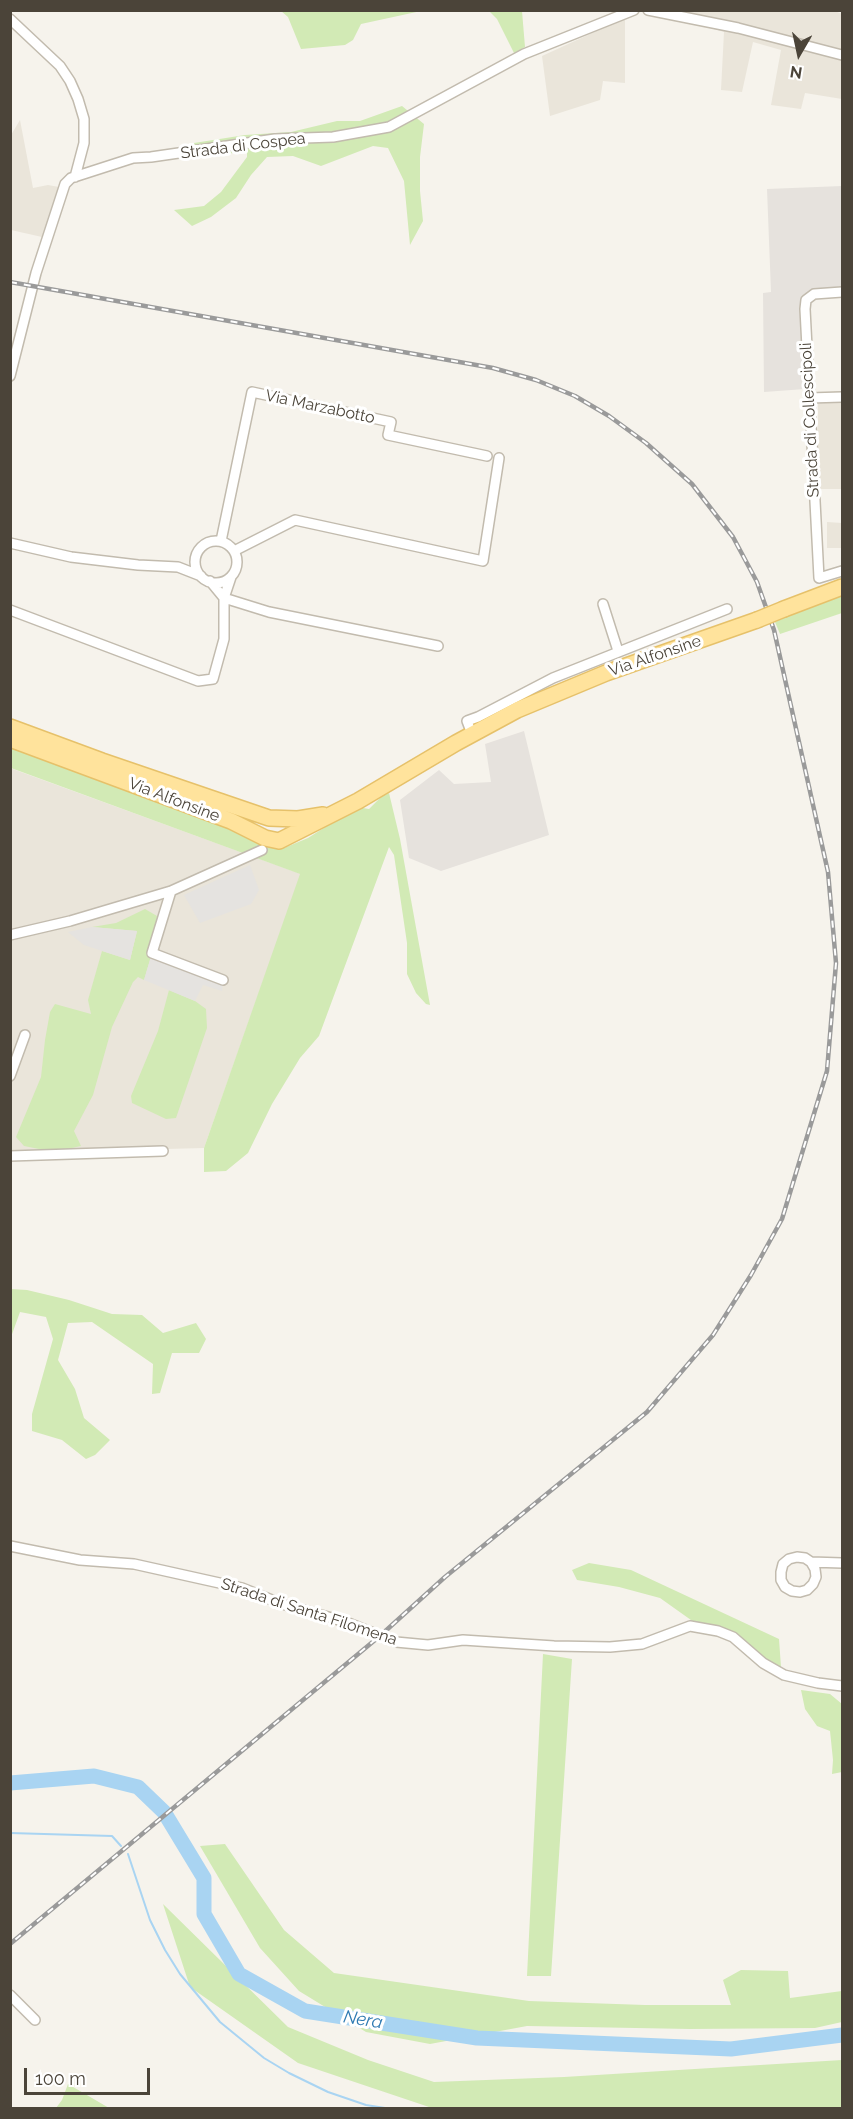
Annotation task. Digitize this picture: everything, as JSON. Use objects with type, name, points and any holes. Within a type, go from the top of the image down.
[{"type":"main road","name":"Via Alfonsine","points":[[11,737],[231,821],[263,844],[279,840],[335,813],[517,710],[606,673],[843,587]]},
{"type":"main road","name":"Via Alfonsine","points":[[11,737],[102,761],[269,818],[298,819],[335,813]]},
{"type":"street","name":"Strada di Cospea","points":[[75,177],[133,158],[275,139],[333,137],[389,127],[524,54],[634,10]]},
{"type":"street","points":[[648,10],[738,28],[843,55]]},
{"type":"street","points":[[10,19],[60,66],[70,81],[84,119],[84,143],[75,177],[65,184],[40,259],[10,376]]},
{"type":"street","name":"Strada di Collescipoli","points":[[843,292],[814,294],[806,300],[805,309],[819,578],[843,571]]},
{"type":"street","name":"Via Marzabotto","points":[[220,542],[252,392],[391,422],[388,435],[487,456]]},
{"type":"street","name":"Strada di Collescipoli","points":[[809,398],[843,397]]},
{"type":"street","points":[[234,551],[295,520],[483,561],[499,458]]},
{"type":"street","points":[[10,610],[198,681],[213,679],[224,639],[224,598],[237,565],[231,547],[214,541],[202,547],[196,559],[196,565],[224,598],[269,612],[438,646]]},
{"type":"street","points":[[10,543],[71,557],[178,567],[219,583],[231,577]]},
{"type":"street","points":[[178,567],[196,559]]},
{"type":"street","name":"Via Alfonsine","points":[[603,604],[618,651]]},
{"type":"street","name":"Via Alfonsine","points":[[472,734],[467,721],[553,678],[727,609]]},
{"type":"street","points":[[10,935],[70,921],[171,891],[263,844],[269,830],[269,818]]},
{"type":"street","points":[[171,891],[152,953],[223,980]]},
{"type":"street","points":[[10,1076],[25,1035]]},
{"type":"street","points":[[10,1156],[164,1150]]},
{"type":"street","name":"Strada di Santa Filomena","points":[[10,1546],[80,1560],[134,1564],[242,1588],[282,1604],[346,1622],[396,1642],[428,1645],[463,1640],[610,1647],[642,1644],[690,1626],[718,1631],[733,1637],[763,1663],[784,1675],[843,1686]]},
{"type":"street","points":[[812,1562],[843,1563]]},
{"type":"street","points":[[10,1995],[35,2020]]},
{"type":"shaded area","points":[[651,11],[835,11],[842,14],[842,99],[805,93],[801,109],[771,105],[781,50],[753,42],[742,92],[721,90],[724,32]]},
{"type":"shaded area","points":[[625,18],[625,83],[603,81],[600,100],[550,116],[542,56]]},
{"type":"shaded area","points":[[20,120],[33,188],[48,185],[59,187],[42,237],[11,230],[11,135]]},
{"type":"shaded area","points":[[842,186],[842,292],[801,297],[805,389],[764,392],[763,293],[771,292],[767,189]]},
{"type":"shaded area","points":[[842,391],[842,489],[818,489],[818,393]]},
{"type":"shaded area","points":[[827,522],[842,523],[842,548],[827,548]]},
{"type":"shaded area","points":[[524,731],[549,835],[441,871],[409,858],[400,800],[439,770],[454,784],[491,782],[485,744]]},
{"type":"shaded area","points":[[10,768],[301,874],[204,1148],[11,1153]]},
{"type":"shaded area","points":[[250,865],[259,890],[251,904],[200,923],[184,895]]},
{"type":"shaded area","points":[[92,927],[137,931],[130,960],[84,945],[68,932]]},
{"type":"shaded area","points":[[152,953],[223,980],[222,991],[203,985],[195,1001],[144,980]]},
{"type":"green space","points":[[281,11],[421,11],[361,24],[353,40],[345,45],[301,49],[288,17]]},
{"type":"green space","points":[[489,11],[522,11],[525,47],[514,53],[497,19]]},
{"type":"green space","points":[[402,106],[424,124],[420,157],[423,221],[410,245],[404,181],[388,148],[373,146],[321,166],[293,156],[267,157],[251,175],[236,198],[211,217],[192,226],[174,210],[204,206],[221,192],[247,157],[247,151],[191,159],[194,143],[245,135],[291,132],[337,121],[360,121]]},
{"type":"green space","points":[[842,594],[842,613],[780,634],[775,622]]},
{"type":"green space","points":[[10,745],[284,848],[308,838],[357,807],[369,809],[382,796],[389,793],[400,839],[430,1005],[426,1004],[416,993],[407,974],[407,943],[394,855],[389,847],[319,1036],[300,1058],[272,1104],[248,1153],[226,1171],[204,1172],[204,1148],[300,874],[11,768]]},
{"type":"green space","points":[[145,909],[157,916],[152,953],[144,980],[138,977],[133,982],[112,1027],[93,1095],[74,1131],[81,1146],[54,1152],[24,1146],[16,1137],[41,1077],[50,1012],[55,1004],[91,1014],[88,1000],[102,951],[130,960],[137,931],[92,927],[116,923]]},
{"type":"green space","points":[[169,990],[195,1001],[206,1009],[207,1028],[176,1118],[166,1119],[132,1103],[131,1096],[158,1031]]},
{"type":"green space","points":[[11,1289],[27,1290],[69,1300],[112,1314],[142,1315],[163,1333],[196,1323],[206,1339],[199,1353],[172,1353],[160,1393],[152,1394],[153,1364],[92,1322],[68,1323],[58,1360],[75,1389],[84,1418],[110,1440],[95,1455],[86,1459],[62,1440],[32,1431],[32,1414],[53,1339],[46,1317],[20,1312],[11,1337]]},
{"type":"green space","points":[[589,1563],[631,1570],[779,1639],[781,1667],[766,1663],[740,1644],[698,1625],[660,1598],[619,1587],[577,1580],[572,1570]]},
{"type":"green space","points":[[543,1654],[572,1659],[551,1976],[527,1976]]},
{"type":"green space","points":[[801,1690],[830,1694],[842,1704],[842,1772],[832,1774],[830,1731],[817,1726],[805,1709]]},
{"type":"green space","points":[[225,1844],[284,1930],[334,1973],[529,2001],[731,2005],[723,1980],[741,1970],[788,1971],[790,1998],[842,1991],[842,2022],[815,2028],[690,2029],[527,2026],[430,2044],[366,2032],[299,1991],[260,1948],[200,1846]]},
{"type":"green space","points":[[163,1904],[288,2027],[368,2060],[434,2082],[564,2077],[842,2060],[842,2108],[432,2108],[298,2063],[190,1987]]},
{"type":"green space","points":[[68,2084],[109,2108],[56,2108]]},
{"type":"waterway","name":"Nera","points":[[10,1783],[94,1776],[138,1787],[164,1812],[204,1878],[204,1914],[239,1974],[305,2011],[477,2038],[731,2049],[842,2035]]},
{"type":"waterway","points":[[10,1833],[112,1836],[121,1846]]},
{"type":"waterway","points":[[128,1854],[150,1920],[165,1950],[180,1974],[220,2022],[264,2058],[289,2073],[328,2092],[366,2105],[385,2108]]},
{"type":"railway","points":[[10,282],[493,368],[536,380],[575,396],[609,416],[646,443],[692,484],[733,537],[757,582],[774,630],[828,872],[836,963],[827,1071],[782,1219],[751,1275],[713,1335],[647,1412],[445,1577],[381,1635],[10,1944]]}]
